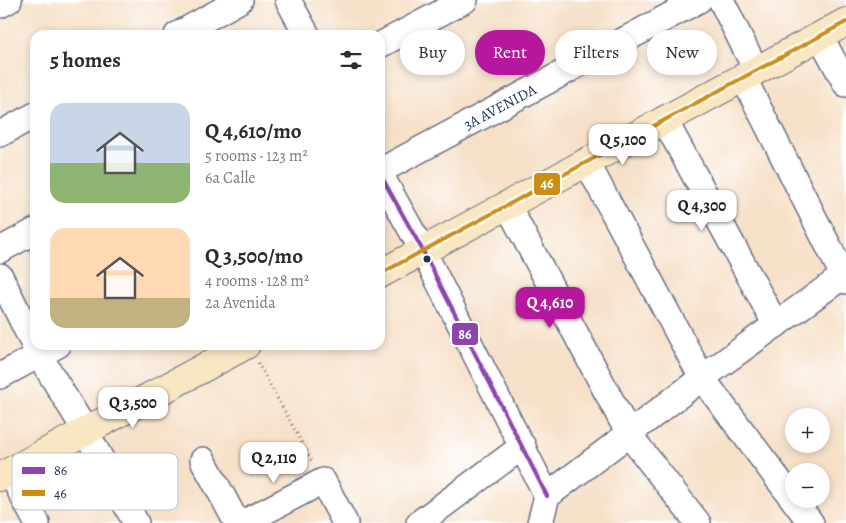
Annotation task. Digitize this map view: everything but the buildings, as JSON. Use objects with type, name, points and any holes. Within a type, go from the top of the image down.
[{"type":"main road","points":[[385,271],[506,204],[846,22]]},
{"type":"main road","points":[[43,453],[84,430],[252,353]]},
{"type":"street","points":[[0,5],[9,0]]},
{"type":"street","points":[[186,30],[240,0]]},
{"type":"street","points":[[288,0],[304,30]]},
{"type":"street","points":[[385,43],[465,0]]},
{"type":"street","name":"3A AVENIDA","points":[[385,170],[699,0]]},
{"type":"street","points":[[540,523],[547,496],[630,436],[702,378],[845,277],[750,73],[720,0]]},
{"type":"street","points":[[820,36],[846,84]]},
{"type":"street","points":[[0,134],[30,117]]},
{"type":"street","points":[[664,119],[776,325]]},
{"type":"street","points":[[586,162],[702,378],[811,523]]},
{"type":"street","points":[[385,182],[424,251],[547,496]]},
{"type":"street","points":[[506,204],[630,436],[698,523]]},
{"type":"street","points":[[0,250],[30,234]]},
{"type":"street","points":[[0,276],[30,322]]},
{"type":"street","points":[[0,376],[48,350],[84,430],[97,453]]},
{"type":"street","points":[[433,519],[523,446]]},
{"type":"street","points":[[203,460],[237,523]]},
{"type":"street","points":[[5,474],[12,485]]},
{"type":"street","points":[[243,523],[323,481],[345,523]]},
{"type":"street","points":[[29,510],[37,523]]},
{"type":"street","points":[[129,510],[136,523]]},
{"type":"path","points":[[252,353],[323,481]]},
{"type":"transit line","name":"46","points":[[385,271],[846,22]]},
{"type":"transit line","name":"86","points":[[385,183],[423,251],[547,496]]}]
